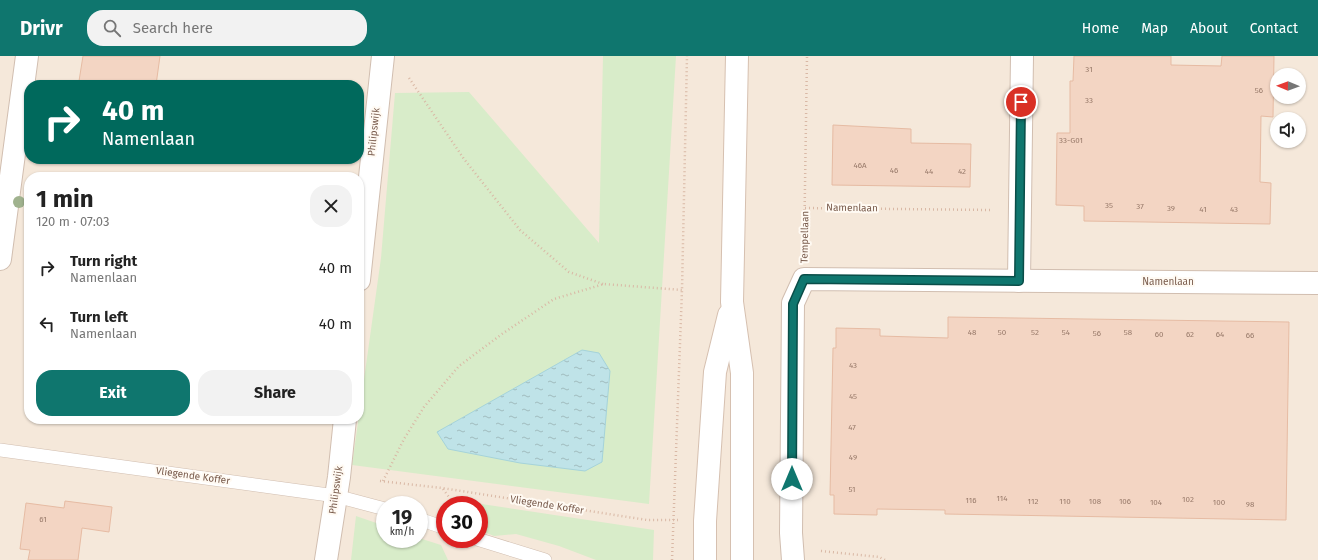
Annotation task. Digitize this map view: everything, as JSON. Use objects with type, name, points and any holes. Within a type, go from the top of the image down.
[{"type":"street","points":[[0,259],[27,56]]},
{"type":"street","name":"Philipswijk","points":[[364,232],[383,56]]},
{"type":"street","points":[[737,56],[732,302],[742,373],[742,560]]},
{"type":"street","points":[[1019,281],[1022,56]]},
{"type":"street","points":[[793,560],[791,533],[793,304],[804,279]]},
{"type":"street","name":"Namenlaan","points":[[804,279],[1318,283]]},
{"type":"street","points":[[705,560],[705,521],[715,372],[732,302]]},
{"type":"street","name":"Philipswijk","points":[[326,560],[336,496],[344,424]]},
{"type":"lane","name":"Vliegende Koffer","points":[[0,450],[336,496],[376,507]]},
{"type":"lane","points":[[488,542],[545,560]]},
{"type":"path","points":[[672,560],[682,290],[687,56]]},
{"type":"path","name":"Tempellaan","points":[[804,279],[808,56]]},
{"type":"path","points":[[380,77],[410,78],[464,159],[520,230],[569,272],[604,284],[682,290]]},
{"type":"path","name":"Namenlaan","points":[[805,208],[1020,210]]},
{"type":"path","points":[[384,481],[404,439],[424,407],[459,366],[502,334],[554,299],[604,284]]},
{"type":"path","name":"Vliegende Koffer","points":[[448,496],[442,488],[647,520],[673,519]]},
{"type":"path","points":[[791,533],[818,551],[879,557],[885,560]]},
{"type":"shaded area","points":[[0,56],[1318,56],[1318,560],[0,560]]},
{"type":"green space","points":[[603,56],[676,56],[649,504],[352,465],[358,424],[364,424],[364,379],[381,258],[395,93],[469,92],[599,243]]},
{"type":"green space","points":[[488,505],[654,530],[653,560],[596,560],[559,546],[516,534],[494,536],[488,534]]},
{"type":"green space","points":[[356,516],[376,523],[376,548],[428,548],[428,541],[436,543],[436,548],[442,548],[448,560],[351,560]]},
{"type":"water","points":[[582,350],[599,353],[610,371],[602,462],[585,471],[520,463],[448,449],[437,432]]},
{"type":"building","points":[[83,56],[160,56],[157,80],[79,80]]},
{"type":"building","points":[[1074,56],[1171,56],[1171,65],[1221,66],[1222,56],[1274,56],[1274,68],[1270,68],[1270,104],[1273,104],[1273,112],[1270,112],[1270,117],[1261,116],[1260,182],[1271,183],[1270,224],[1084,221],[1084,206],[1056,205],[1057,133],[1070,133],[1070,81],[1073,81]]},
{"type":"building","points":[[833,125],[911,129],[911,143],[971,144],[970,187],[832,185]]},
{"type":"building","points":[[948,317],[1289,322],[1286,520],[945,514],[945,510],[877,509],[877,515],[834,514],[834,495],[830,495],[833,348],[836,348],[836,328],[880,329],[880,336],[948,338]]},
{"type":"building","points":[[65,501],[112,507],[109,532],[82,528],[78,560],[28,560],[30,550],[20,549],[26,503],[64,508]]},
{"type":"route","points":[[792,479],[793,304],[804,279],[1019,281],[1021,102]]}]
